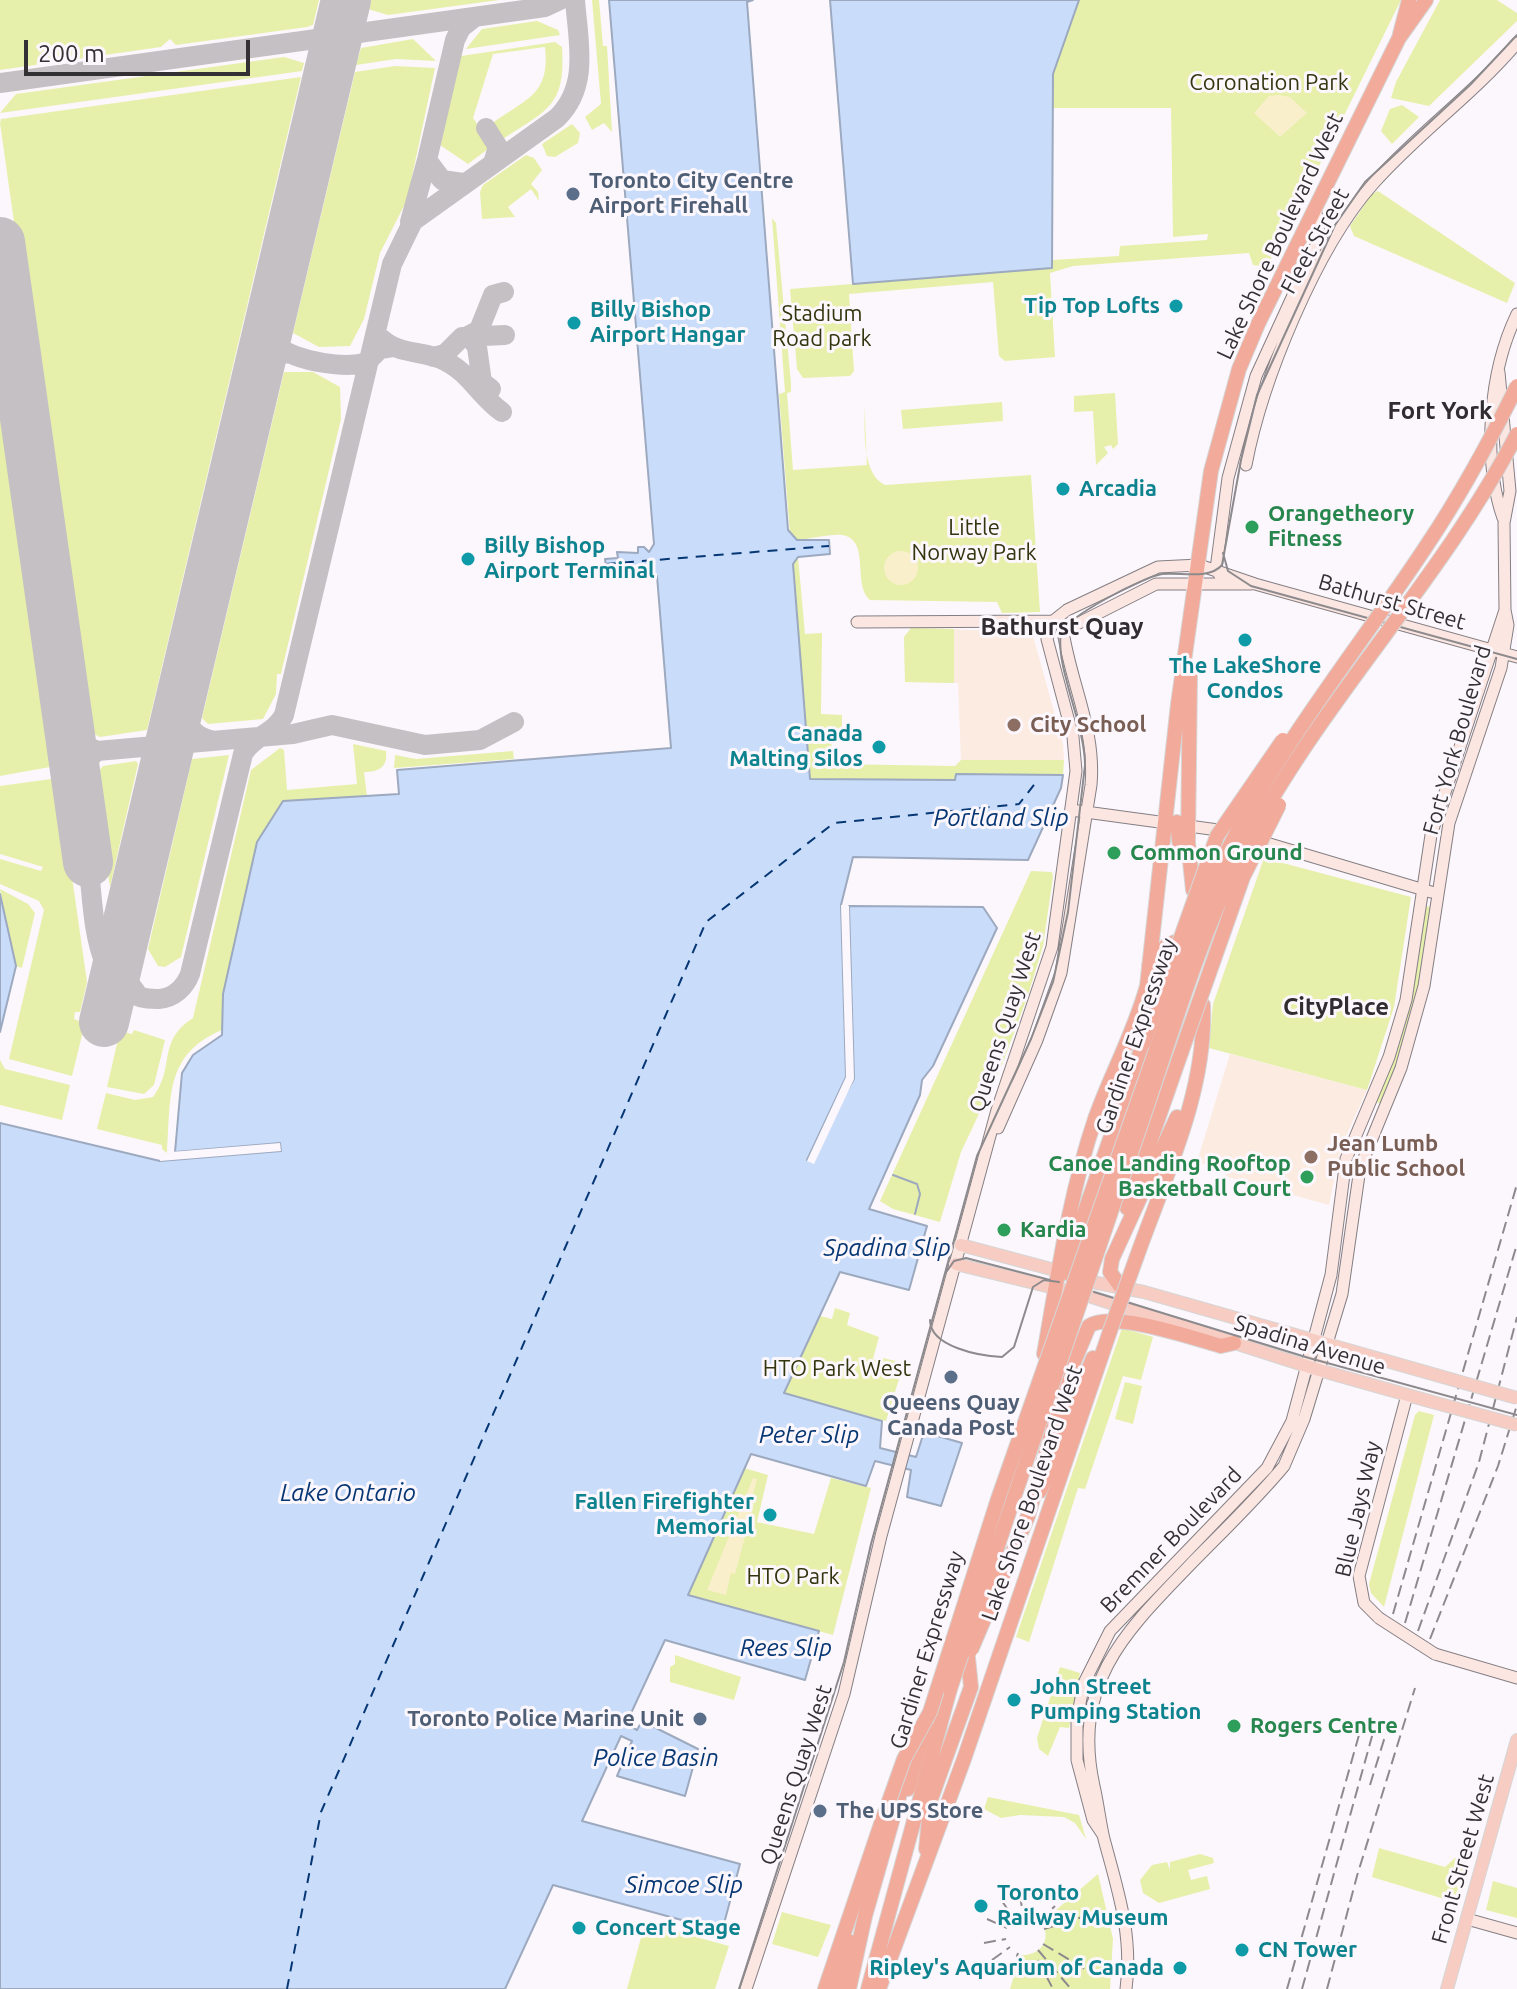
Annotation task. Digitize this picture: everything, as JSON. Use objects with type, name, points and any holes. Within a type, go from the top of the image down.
[{"type":"highway","name":"Lake Shore Boulevard West","points":[[1399,38],[1409,0]]},
{"type":"highway","name":"Lake Shore Boulevard West","points":[[849,1989],[865,1916],[930,1697],[963,1622],[1035,1407],[1084,1155],[1103,1100],[1136,1024],[1177,822],[1189,648],[1211,471],[1238,373],[1399,38],[1426,0]]},
{"type":"highway","name":"Gardiner Expressway","points":[[856,1989],[871,1919],[930,1712],[1013,1454],[1222,862],[1271,773],[1447,515],[1517,386]]},
{"type":"highway","name":"Gardiner Expressway","points":[[868,1989],[950,1689],[1101,1241],[1221,900],[1246,844],[1275,793],[1454,541],[1517,434]]},
{"type":"highway","name":"Lake Shore Boulevard West","points":[[1189,648],[1178,704],[1177,822],[1193,890]]},
{"type":"highway","points":[[1063,1272],[1217,836],[1261,769],[1329,684]]},
{"type":"highway","points":[[1120,1286],[1112,1278],[1110,1267],[1243,877],[1325,720]]},
{"type":"highway","points":[[1149,965],[1166,946],[1175,942]]},
{"type":"highway","name":"Lake Shore Boulevard West","points":[[878,1989],[922,1878],[1184,1125],[1193,1089],[1203,1005]]},
{"type":"highway","points":[[1121,1236],[1193,1089]]},
{"type":"highway","points":[[1028,1516],[1050,1433],[1080,1341],[1095,1323],[1123,1322],[1221,1346],[1234,1343]]},
{"type":"highway","points":[[950,1689],[985,1620],[1083,1378],[1110,1331]]},
{"type":"highway","points":[[922,1878],[931,1799],[971,1687],[972,1667],[963,1622]]},
{"type":"highway","points":[[825,1989],[904,1759],[930,1712]]},
{"type":"highway","points":[[838,1989],[898,1798]]},
{"type":"highway","points":[[878,1989],[884,1927]]},
{"type":"main road","points":[[961,1245],[1063,1272]]},
{"type":"main road","points":[[956,1264],[1059,1290]]},
{"type":"main road","name":"Spadina Avenue","points":[[1097,1283],[1120,1286],[1517,1398]]},
{"type":"main road","name":"Spadina Avenue","points":[[1092,1297],[1312,1368],[1517,1425]]},
{"type":"main road","name":"Front Street West","points":[[1447,1989],[1517,1740]]},
{"type":"street","name":"Fleet Street","points":[[1246,465],[1274,365],[1348,216],[1375,181],[1486,77],[1517,43]]},
{"type":"street","name":"Fleet Street","points":[[1216,568],[1236,441],[1262,361],[1317,243],[1319,226],[1315,209]]},
{"type":"street","name":"Fort York Boulevard","points":[[1312,1368],[1328,1344],[1345,1282],[1351,1212],[1360,1168],[1401,1068],[1424,986],[1451,813],[1485,723],[1504,654],[1508,625],[1505,610],[1504,523],[1496,497],[1492,410],[1499,372],[1517,314]]},
{"type":"street","name":"Bathurst Street","points":[[1053,621],[1067,610],[1158,567],[1199,565],[1216,568],[1255,584],[1517,657]]},
{"type":"street","points":[[1216,568],[1225,584]]},
{"type":"street","name":"Bathurst Street","points":[[1063,631],[1156,584],[1255,584]]},
{"type":"street","name":"Fort York Boulevard","points":[[1312,1368],[1313,1340],[1331,1275],[1346,1159],[1398,1029],[1412,978],[1431,835],[1505,610]]},
{"type":"street","points":[[857,622],[1053,621],[1063,631]]},
{"type":"street","name":"Queens Quay West","points":[[746,1989],[840,1706],[1008,1069],[1046,972],[1055,930],[1076,754],[1047,639],[1053,621]]},
{"type":"street","name":"Queens Quay West","points":[[986,1153],[1053,998],[1072,918],[1093,762],[1091,741],[1063,631]]},
{"type":"street","points":[[1071,810],[1218,830]]},
{"type":"street","points":[[1263,842],[1440,895]]},
{"type":"street","name":"Bremner Boulevard","points":[[1126,1989],[1129,1950],[1126,1917],[1103,1836],[1093,1820],[1077,1760],[1077,1718],[1091,1664],[1125,1613],[1267,1468],[1292,1421],[1312,1368]]},
{"type":"street","name":"Blue Jays Way","points":[[1407,1395],[1359,1576],[1364,1603],[1379,1618],[1435,1654],[1517,1678]]},
{"type":"street","points":[[1467,1919],[1517,1933]]},
{"type":"shaded area","points":[[911,628],[1032,632],[1063,744],[1064,760],[961,760],[958,683],[905,682],[904,637]]},
{"type":"shaded area","points":[[1230,1054],[1367,1090],[1341,1147],[1329,1205],[1228,1177],[1219,1168],[1197,1162]]},
{"type":"green space","points":[[0,0],[319,0],[313,25],[307,27],[176,45],[170,39],[161,47],[0,70]]},
{"type":"green space","points":[[371,0],[499,0],[388,15],[368,9]]},
{"type":"green space","points":[[592,0],[599,0],[603,46],[607,46],[612,132],[604,123],[592,130],[585,117],[601,104]]},
{"type":"green space","name":"Coronation Park","points":[[1079,0],[1401,0],[1291,223],[1285,216],[1281,222],[1268,267],[1253,265],[1249,253],[1073,266],[1050,273],[1055,357],[1005,361],[999,356],[993,282],[849,294],[854,371],[850,376],[803,378],[797,369],[790,289],[1051,268],[1052,260],[1119,256],[1120,246],[1207,240],[1208,234],[1173,237],[1171,108],[1053,108],[1053,74]]},
{"type":"green space","points":[[1440,0],[1497,0],[1517,13],[1517,21],[1429,106],[1391,98],[1396,82]]},
{"type":"green space","points":[[537,21],[558,30],[560,35],[466,49],[482,29]]},
{"type":"green space","points":[[413,39],[436,61],[396,59],[356,65],[361,48]]},
{"type":"green space","points":[[555,42],[562,47],[560,83],[550,105],[541,114],[500,141],[492,130],[494,122],[526,100],[540,85],[546,63],[545,47],[493,54],[473,118],[490,142],[488,149],[468,164],[440,145],[461,56]]},
{"type":"green space","points":[[284,57],[304,63],[302,71],[0,113],[16,94]]},
{"type":"green space","points":[[395,66],[435,68],[407,200],[380,253],[364,319],[350,346],[319,347],[293,333],[355,72]]},
{"type":"green space","points":[[301,77],[147,730],[100,737],[86,730],[1,119]]},
{"type":"green space","points":[[1402,105],[1419,117],[1392,144],[1381,131],[1390,109]]},
{"type":"green space","points":[[572,124],[580,133],[578,143],[555,157],[547,156],[542,144]]},
{"type":"green space","points":[[526,155],[534,158],[542,170],[531,184],[538,192],[539,201],[531,189],[508,207],[515,217],[482,219],[480,192],[483,185]]},
{"type":"green space","points":[[1378,191],[1515,283],[1507,303],[1354,236],[1350,226],[1372,194]]},
{"type":"green space","name":"Little Norway Park","points":[[772,218],[776,223],[791,383],[791,392],[787,393],[793,470],[867,465],[866,451],[871,470],[885,485],[1031,475],[1040,612],[1002,613],[997,602],[870,600],[862,584],[859,553],[851,538],[837,535],[797,540],[790,534],[779,394],[785,392]]},
{"type":"green space","points":[[0,364],[56,760],[50,767],[0,776]]},
{"type":"green space","points":[[284,372],[313,372],[340,387],[341,419],[281,674],[277,674],[276,694],[263,719],[208,724],[202,718]]},
{"type":"green space","points":[[1115,393],[1118,444],[1113,449],[1111,445],[1104,447],[1108,453],[1096,465],[1093,411],[1074,412],[1074,396]]},
{"type":"green space","points":[[1002,402],[1003,421],[903,429],[901,410]]},
{"type":"green space","points":[[798,557],[805,634],[822,633],[821,714],[842,715],[842,731],[831,732],[832,764],[955,766],[961,760],[1064,760],[1063,775],[956,774],[955,780],[810,779],[793,564]]},
{"type":"green space","points":[[911,628],[954,629],[954,683],[905,682],[904,637]]},
{"type":"green space","points":[[353,744],[386,751],[386,761],[381,768],[364,772],[367,796],[284,801],[257,842],[223,994],[222,1030],[203,1040],[180,1065],[171,1097],[167,1153],[162,1145],[97,1129],[106,1093],[135,1100],[153,1097],[164,1075],[174,1036],[193,1018],[251,770],[280,748],[284,750],[287,790],[357,784]]},
{"type":"green space","points":[[513,751],[514,759],[394,768],[395,755],[416,759]]},
{"type":"green space","points":[[229,755],[181,957],[165,967],[158,966],[148,949],[192,759]]},
{"type":"green space","points":[[136,761],[138,764],[110,887],[93,778],[103,766]]},
{"type":"green space","points":[[51,779],[59,785],[71,866],[68,870],[71,870],[87,982],[80,1012],[75,1012],[74,1019],[85,1023],[72,1076],[9,1059],[44,910],[39,901],[0,884],[0,859],[41,871],[43,867],[0,854],[0,786]]},
{"type":"green space","points":[[1264,858],[1411,897],[1394,1007],[1367,1090],[1209,1048],[1213,1004]]},
{"type":"green space","points":[[1031,871],[1052,872],[1053,877],[1043,946],[1002,1065],[961,1152],[940,1222],[893,1209],[880,1201]]},
{"type":"green space","points":[[0,889],[28,904],[35,913],[22,968],[16,966]]},
{"type":"green space","points":[[1424,906],[1433,907],[1422,981],[1385,1105],[1376,1102]]},
{"type":"green space","points":[[134,1030],[165,1040],[154,1085],[144,1094],[107,1087],[120,1031],[132,1034]]},
{"type":"green space","points":[[0,1060],[5,1069],[70,1085],[62,1120],[0,1105]]},
{"type":"green space","name":"HTO Park West","points":[[835,1308],[850,1313],[847,1325],[879,1337],[873,1359],[904,1363],[886,1421],[783,1393],[820,1316],[832,1319]]},
{"type":"green space","points":[[1122,1328],[1153,1337],[1141,1380],[1123,1376],[1085,1489],[1078,1488],[1029,1642],[1016,1637]]},
{"type":"green space","points":[[1125,1382],[1142,1386],[1133,1424],[1115,1419]]},
{"type":"green space","points":[[1419,1411],[1434,1415],[1384,1607],[1371,1593],[1369,1584],[1415,1415]]},
{"type":"green space","name":"HTO Park","points":[[744,1468],[768,1475],[757,1522],[814,1534],[831,1478],[871,1488],[833,1635],[688,1595]]},
{"type":"green space","points":[[675,1655],[741,1677],[734,1700],[670,1682],[670,1667],[675,1664]]},
{"type":"green space","points":[[1060,1667],[1080,1673],[1069,1728],[1060,1727],[1048,1756],[1039,1749],[1037,1738]]},
{"type":"green space","points":[[988,1797],[1079,1815],[1086,1839],[1075,1823],[1064,1817],[1020,1815],[1001,1818],[984,1809]]},
{"type":"green space","points":[[1379,1848],[1445,1867],[1455,1858],[1468,1856],[1454,1902],[1372,1877]]},
{"type":"green space","points":[[1200,1854],[1213,1858],[1214,1863],[1188,1870],[1191,1880],[1207,1876],[1210,1889],[1159,1903],[1143,1893],[1140,1880],[1152,1865],[1167,1862],[1170,1870],[1170,1862]]},
{"type":"green space","points":[[1098,1874],[1113,1939],[1110,1989],[1010,1989],[1020,1955],[1033,1953],[1045,1941],[1042,1922]]},
{"type":"green space","points":[[1493,1881],[1517,1888],[1517,1918],[1486,1910]]},
{"type":"green space","points":[[782,1912],[831,1925],[818,1957],[772,1944]]},
{"type":"green space","points":[[645,1923],[729,1946],[715,1989],[627,1989]]},
{"type":"sand","points":[[1269,96],[1290,97],[1307,113],[1280,137],[1254,113]]},
{"type":"sand","points":[[901,551],[913,556],[918,568],[913,580],[901,585],[889,580],[884,568],[889,556]]},
{"type":"sand","points":[[753,1478],[757,1479],[752,1499],[755,1500],[735,1574],[731,1573],[726,1595],[707,1590]]},
{"type":"water","name":"Lake Ontario","points":[[609,0],[753,0],[747,2],[788,530],[797,540],[829,540],[830,554],[798,557],[793,564],[810,779],[955,780],[956,774],[1063,775],[1061,788],[1028,860],[853,857],[841,905],[846,1077],[807,1160],[854,1079],[849,906],[983,907],[997,928],[933,1066],[922,1080],[920,1095],[869,1209],[927,1226],[909,1290],[840,1272],[784,1393],[882,1421],[880,1448],[916,1457],[924,1432],[962,1443],[941,1506],[907,1497],[911,1470],[875,1461],[866,1486],[751,1454],[688,1595],[819,1631],[805,1680],[665,1640],[626,1724],[637,1730],[642,1721],[698,1749],[685,1796],[617,1776],[632,1741],[621,1736],[582,1821],[740,1864],[722,1931],[553,1885],[505,1989],[0,1989],[0,1123],[160,1161],[281,1151],[280,1143],[175,1152],[182,1073],[193,1055],[222,1035],[223,994],[257,842],[283,801],[399,794],[397,770],[671,748],[657,576],[649,568],[606,567],[605,559],[618,558],[617,552],[638,553],[638,547],[644,547],[649,552],[654,544]]},
{"type":"water","points":[[830,0],[1079,0],[1053,74],[1052,268],[853,284]]},
{"type":"water","points":[[0,894],[16,966],[0,1032]]},
{"type":"pier","points":[[841,905],[849,906],[854,1079],[814,1164],[807,1161],[846,1077]]},
{"type":"pier","points":[[280,1143],[281,1151],[160,1161],[160,1157],[174,1156],[171,1152]]},
{"type":"waterway","points":[[893,1175],[917,1184],[920,1194],[915,1214]]},
{"type":"ferry route","points":[[606,564],[829,546]]},
{"type":"ferry route","points":[[287,1989],[321,1812],[706,922],[834,823],[1019,804],[1037,781]]},
{"type":"taxiway","points":[[0,83],[545,7],[560,0]]},
{"type":"taxiway","points":[[269,322],[278,346],[296,356],[337,365],[369,360],[392,264],[413,221],[557,118],[567,105],[574,92],[580,62],[575,0]]},
{"type":"taxiway","points":[[463,183],[442,180],[427,160],[455,40],[461,28],[475,17]]},
{"type":"taxiway","points":[[486,128],[498,147],[493,163]]},
{"type":"taxiway","points":[[410,222],[427,160]]},
{"type":"taxiway","points":[[468,336],[479,330],[493,295],[504,292]]},
{"type":"taxiway","points":[[433,357],[445,354],[462,337],[505,335]]},
{"type":"taxiway","points":[[470,337],[477,347],[482,382],[491,389]]},
{"type":"taxiway","points":[[382,339],[403,350],[434,356],[451,364],[502,412]]},
{"type":"taxiway","points":[[88,862],[95,927],[108,969],[120,985],[136,996],[159,999],[174,994],[190,974],[243,754],[252,743],[275,727],[284,715],[369,360],[380,349],[393,347]]},
{"type":"taxiway","points":[[257,376],[272,356],[289,353]]},
{"type":"taxiway","points":[[181,696],[188,725],[198,735],[213,741]]},
{"type":"taxiway","points":[[65,713],[76,741],[97,751],[293,734],[332,725],[425,745],[480,740],[514,722]]},
{"type":"taxiway","points":[[163,773],[174,752],[188,744]]},
{"type":"taxiway","points":[[77,794],[80,767],[97,751]]},
{"type":"taxiway","points":[[121,949],[123,975],[136,992]]},
{"type":"runway","points":[[104,1022],[346,0]]},
{"type":"runway","points":[[0,242],[88,862]]},
{"type":"tram line","points":[[739,1989],[844,1662],[871,1544],[977,1156],[1031,1039],[1053,982],[1068,912],[1085,765],[1084,749],[1062,662],[1061,633],[1077,617],[1139,582],[1162,574],[1210,572],[1222,565],[1241,460],[1257,395],[1335,225],[1365,182],[1470,85],[1517,35]]},
{"type":"tram line","points":[[1223,553],[1228,571],[1251,586],[1517,659]]},
{"type":"tram line","points":[[947,1271],[954,1261],[966,1258],[1050,1280]]},
{"type":"tram line","points":[[930,1320],[932,1329],[947,1343],[981,1355],[1002,1357],[1014,1347],[1033,1287],[1044,1280],[1059,1282]]},
{"type":"tram line","points":[[1094,1292],[1309,1358],[1517,1415]]},
{"type":"railway","points":[[1393,1614],[1517,1184]]},
{"type":"railway","points":[[1405,1623],[1517,1244]]},
{"type":"railway","points":[[1418,1631],[1479,1462],[1517,1317]]},
{"type":"railway","points":[[1430,1639],[1498,1466],[1517,1405]]},
{"type":"railway","points":[[1327,1989],[1357,1876],[1415,1688]]},
{"type":"railway","points":[[1287,1989],[1361,1728]]},
{"type":"railway","points":[[1302,1989],[1374,1729]]},
{"type":"railway","points":[[1370,1785],[1387,1730]]},
{"type":"railway","points":[[1020,1894],[1023,1916]]},
{"type":"railway","points":[[1031,1917],[1039,1896]]},
{"type":"railway","points":[[1002,1901],[1014,1919]]},
{"type":"railway","points":[[1039,1921],[1055,1906]]},
{"type":"railway","points":[[1044,1929],[1102,1911]]},
{"type":"railway","points":[[987,1919],[1007,1928]]},
{"type":"railway","points":[[984,1943],[1006,1939]]},
{"type":"railway","points":[[1043,1944],[1085,1969]]},
{"type":"railway","points":[[992,1960],[1010,1947]]},
{"type":"railway","points":[[1038,1950],[1071,1989]]},
{"type":"railway","points":[[1011,1974],[1018,1953]]},
{"type":"railway","points":[[1038,1960],[1053,1989]]},
{"type":"place","name":"Toronto City Centre Airport Firehall","points":[[573,194]]},
{"type":"place","name":"Tip Top Lofts","points":[[1176,306]]},
{"type":"place","name":"Billy Bishop Airport Hangar","points":[[574,323]]},
{"type":"place","name":"Arcadia","points":[[1063,489]]},
{"type":"place","name":"Orangetheory Fitness","points":[[1252,527]]},
{"type":"place","name":"Billy Bishop Airport Terminal","points":[[468,559]]},
{"type":"place","name":"The LakeShore Condos","points":[[1245,640]]},
{"type":"place","name":"City School","points":[[1014,725]]},
{"type":"place","name":"Canada Malting Silos","points":[[879,747]]},
{"type":"place","name":"Common Ground","points":[[1114,853]]},
{"type":"place","name":"Jean Lumb Public School","points":[[1311,1157]]},
{"type":"place","name":"Canoe Landing Rooftop Basketball Court","points":[[1307,1177]]},
{"type":"place","name":"Kardia","points":[[1004,1230]]},
{"type":"place","name":"Queens Quay Canada Post","points":[[951,1377]]},
{"type":"place","name":"Fallen Firefighter Memorial","points":[[770,1515]]},
{"type":"place","name":"John Street Pumping Station","points":[[1014,1700]]},
{"type":"place","name":"Toronto Police Marine Unit","points":[[700,1719]]},
{"type":"place","name":"Rogers Centre","points":[[1234,1726]]},
{"type":"place","name":"The UPS Store","points":[[820,1811]]},
{"type":"place","name":"Toronto Railway Museum","points":[[981,1906]]},
{"type":"place","name":"Concert Stage","points":[[579,1928]]},
{"type":"place","name":"CN Tower","points":[[1242,1950]]},
{"type":"place","name":"Ripley's Aquarium of Canada","points":[[1180,1968]]},
{"type":"district","name":"Fort York","points":[[1440,411]]},
{"type":"district","name":"Bathurst Quay","points":[[1062,627]]},
{"type":"district","name":"CityPlace","points":[[1336,1007]]},
{"type":"park label","name":"Stadium Road park","points":[[822,326]]},
{"type":"water label","name":"Portland Slip","points":[[1001,818]]},
{"type":"water label","name":"Spadina Slip","points":[[887,1248]]},
{"type":"water label","name":"Peter Slip","points":[[809,1435]]},
{"type":"water label","name":"Rees Slip","points":[[786,1648]]},
{"type":"water label","name":"Police Basin","points":[[656,1758]]},
{"type":"water label","name":"Simcoe Slip","points":[[684,1885]]}]
